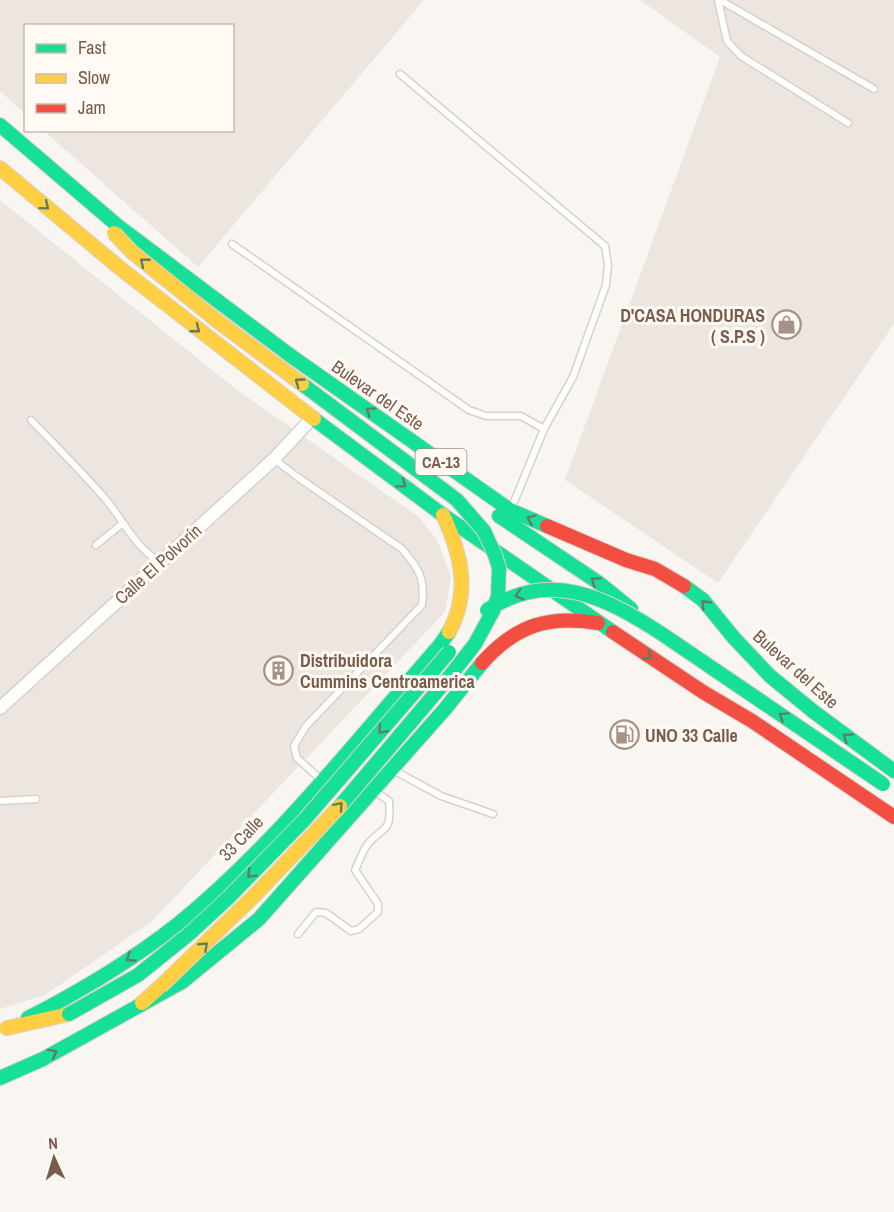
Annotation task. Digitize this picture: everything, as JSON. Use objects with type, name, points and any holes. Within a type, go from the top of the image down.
[{"type":"main road","name":"Bulevar del Este","points":[[0,124],[118,226],[291,356],[510,510],[626,560],[655,569],[681,584],[703,600],[734,638],[771,676],[814,712],[894,771]]},
{"type":"main road","name":"CA-13","points":[[0,168],[131,277],[253,373],[443,515],[598,623],[703,692],[752,721],[894,817]]},
{"type":"main road","points":[[85,197],[132,252],[220,323],[469,511],[489,538],[497,559],[500,578],[495,610],[482,635],[430,699],[308,841],[226,926],[142,1004]]},
{"type":"main road","points":[[454,470],[481,504],[627,604],[634,618],[624,640]]},
{"type":"main road","name":"33 Calle","points":[[3,1030],[93,982],[150,945],[214,890],[320,780],[439,646],[459,613],[463,588],[455,544],[443,515]]},
{"type":"main road","points":[[3,1030],[69,1014],[145,970],[194,931],[284,842],[489,608],[504,600],[535,591],[567,590],[598,598],[624,611],[889,788]]},
{"type":"main road","points":[[0,1078],[43,1059],[182,982],[259,919],[445,709],[472,674],[507,640],[531,626],[556,620],[598,623]]},
{"type":"main road","points":[[439,646],[472,674]]},
{"type":"street","name":"Calle El Polvorín","points":[[0,708],[274,459],[313,417]]},
{"type":"lane","points":[[719,0],[874,89]]},
{"type":"lane","points":[[719,0],[727,41],[741,56],[848,123]]},
{"type":"lane","points":[[400,74],[605,246],[608,265],[606,285],[573,377],[544,429],[510,510]]},
{"type":"lane","points":[[232,244],[469,410],[486,416],[522,416],[544,429]]},
{"type":"lane","points":[[31,420],[104,497],[122,524],[148,555],[160,562]]},
{"type":"lane","points":[[274,459],[296,477],[402,549],[416,565],[424,586],[422,605],[306,726],[294,747],[297,758],[320,780]]},
{"type":"lane","points":[[96,546],[122,524]]},
{"type":"lane","points":[[392,769],[441,796],[493,814]]},
{"type":"lane","points":[[298,934],[316,912],[326,913],[351,931],[359,929],[378,912],[378,904],[355,870],[368,844],[387,829],[390,815],[389,801],[373,790]]},
{"type":"lane","points":[[0,801],[36,799]]},
{"type":"shaded area","points":[[0,0],[424,0],[198,267],[45,132],[234,132],[234,24],[24,24],[24,113],[0,91]]},
{"type":"shaded area","points":[[640,0],[894,0],[894,324],[718,583],[565,480],[720,57]]},
{"type":"shaded area","points":[[0,200],[237,390],[419,517],[437,540],[451,576],[445,612],[151,922],[45,995],[0,1009]]},
{"type":"traffic: fast","points":[[0,125],[118,226],[291,356],[510,510],[547,526]]},
{"type":"traffic: fast","points":[[302,384],[457,500],[484,531],[499,568],[498,596],[493,611],[475,644],[340,806]]},
{"type":"traffic: fast","points":[[314,419],[443,515],[613,632]]},
{"type":"traffic: fast","points":[[499,516],[599,583],[631,609]]},
{"type":"traffic: fast","points":[[684,586],[703,600],[734,638],[770,676],[814,712],[894,771]]},
{"type":"traffic: fast","points":[[487,610],[511,598],[533,591],[555,590],[598,599],[662,634],[883,784]]},
{"type":"traffic: fast","points":[[28,1018],[124,963],[160,938],[214,893],[314,791],[449,632]]},
{"type":"traffic: fast","points":[[69,1014],[138,975],[189,934],[229,897],[306,818],[449,652]]},
{"type":"traffic: fast","points":[[0,1078],[43,1059],[182,982],[259,919],[445,709],[482,663]]},
{"type":"traffic: slow","points":[[0,168],[121,269],[314,419]]},
{"type":"traffic: slow","points":[[114,233],[132,252],[220,323],[302,384]]},
{"type":"traffic: slow","points":[[443,515],[459,559],[462,588],[456,617],[449,632]]},
{"type":"traffic: slow","points":[[161,986],[253,897],[340,806]]},
{"type":"traffic: slow","points":[[142,1003],[161,986]]},
{"type":"traffic: slow","points":[[7,1028],[69,1014]]},
{"type":"traffic: jam","points":[[547,526],[626,560],[655,569],[684,586]]},
{"type":"traffic: jam","points":[[482,663],[507,640],[534,626],[564,621],[598,623]]},
{"type":"traffic: jam","points":[[613,632],[703,692],[752,721],[894,817]]},
{"type":"place","name":"D'CASA HONDURAS ( S.P.S )","points":[[786,325]]},
{"type":"place","name":"Distribuidora Cummins Centroamerica","points":[[279,670]]},
{"type":"place","name":"UNO 33 Calle","points":[[624,735]]}]
